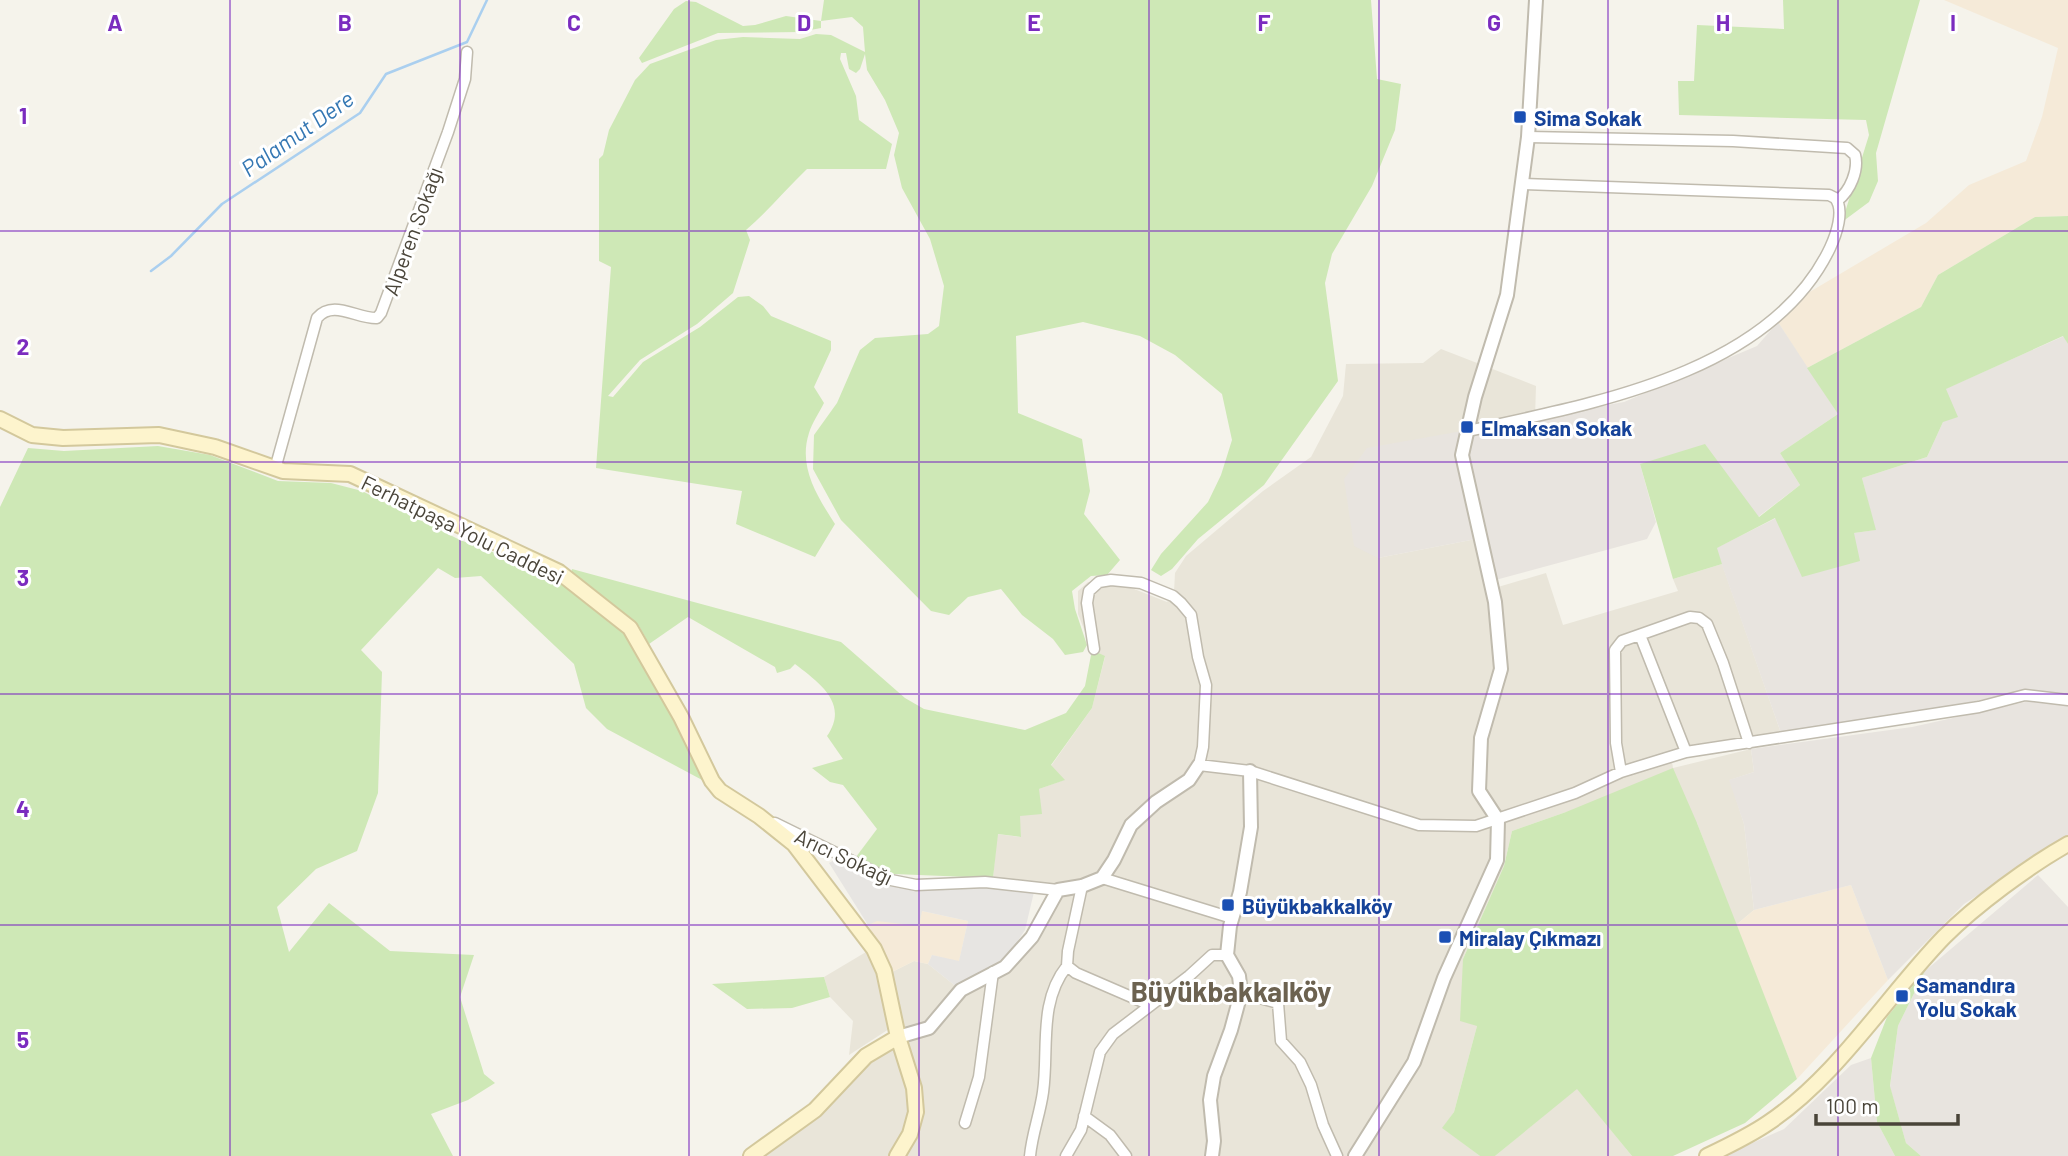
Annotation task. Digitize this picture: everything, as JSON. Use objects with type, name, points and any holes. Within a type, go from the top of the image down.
[{"type":"main road","name":"Ferhatpaşa Yolu Caddesi","points":[[0,419],[32,435],[64,438],[159,435],[215,447],[283,471],[350,474],[559,572],[630,628],[681,717],[712,781],[720,791],[759,816],[794,844],[873,949],[884,971],[898,1037],[914,1088],[916,1112],[910,1134],[897,1156]]},
{"type":"main road","points":[[1707,1156],[1748,1135],[1789,1108],[1824,1074],[1946,935],[1989,898],[2068,844]]},
{"type":"main road","points":[[751,1156],[815,1110],[866,1056],[898,1037]]},
{"type":"street","points":[[1355,1156],[1414,1062],[1444,978],[1496,860],[1498,820],[1479,790],[1481,738],[1501,669],[1495,602],[1462,455],[1475,397],[1507,295],[1528,137],[1536,0]]},
{"type":"street","name":"Alperen Sokağı","points":[[275,469],[317,318],[325,311],[336,309],[370,318],[377,318],[381,313],[453,118],[465,79],[467,52]]},
{"type":"street","points":[[1528,137],[1732,141],[1847,148],[1855,155],[1857,164],[1848,191],[1838,200]]},
{"type":"street","points":[[1468,431],[1629,391],[1683,371],[1745,340],[1792,301],[1827,254],[1835,233],[1840,207],[1838,200],[1829,195],[1523,184]]},
{"type":"street","points":[[898,1037],[929,1028],[961,990],[1005,967],[1032,937],[1058,890],[1082,886],[1102,878],[1114,860],[1130,825],[1156,802],[1189,780],[1199,765],[1203,747],[1206,685],[1191,615],[1172,596],[1141,583],[1111,580],[1099,582],[1090,591],[1087,603],[1094,649]]},
{"type":"street","points":[[1621,772],[1616,743],[1617,647],[1622,641],[1690,617],[1707,624],[1723,663],[1749,743]]},
{"type":"street","points":[[1640,635],[1686,752]]},
{"type":"street","points":[[1199,765],[1250,771],[1419,825],[1476,826],[1575,793],[1621,772],[1686,752],[1979,708],[2025,695],[2068,700]]},
{"type":"street","points":[[1212,1156],[1214,1141],[1210,1100],[1214,1076],[1241,993],[1239,976],[1227,956],[1251,827],[1250,771]]},
{"type":"street","name":"Arıcı Sokağı","points":[[759,816],[891,880],[916,885],[985,882],[1058,890]]},
{"type":"street","points":[[1102,878],[1232,918]]},
{"type":"street","points":[[1030,1156],[1043,1091],[1046,1021],[1060,975],[1067,966],[1082,886]]},
{"type":"street","points":[[1066,1156],[1081,1130],[1100,1052],[1113,1034],[1212,955],[1227,956]]},
{"type":"street","points":[[1067,966],[1076,973],[1150,1005]]},
{"type":"street","points":[[965,1123],[979,1077],[993,972]]},
{"type":"street","points":[[1241,993],[1278,1003],[1281,1041],[1300,1062],[1306,1074],[1332,1150],[1337,1156]]},
{"type":"street","points":[[1084,1116],[1111,1135],[1126,1156]]},
{"type":"shaded area","points":[[1944,0],[2068,0],[2068,216],[2035,217],[1938,275],[1921,307],[1807,368],[1778,322],[1786,306],[1926,223],[1969,185],[2026,161],[2042,117],[2058,48]]},
{"type":"shaded area","points":[[1778,322],[1838,414],[1780,453],[1800,485],[1758,517],[1640,464],[1656,522],[1647,539],[1488,582],[1476,539],[1378,558],[1354,546],[1344,479],[1367,448],[1624,402],[1757,346]]},
{"type":"shaded area","points":[[2064,336],[2068,344],[2068,695],[2027,690],[1956,705],[1781,733],[1716,548],[1776,518],[1854,533],[1875,530],[1862,478],[1927,457],[1943,422],[1945,389]]},
{"type":"shaded area","points":[[1441,349],[1536,386],[1535,418],[1378,558],[1476,539],[1488,582],[1498,587],[1546,573],[1563,625],[1678,591],[1673,579],[1722,564],[1781,733],[1671,755],[1673,768],[1751,749],[1754,772],[1730,780],[1744,824],[1754,910],[1736,925],[1697,823],[1566,812],[1512,831],[1504,866],[1463,959],[1477,1026],[1454,1112],[1443,1128],[1480,1156],[760,1156],[867,1063],[897,1043],[932,1029],[964,992],[1008,971],[1057,888],[993,878],[997,834],[1021,837],[1019,816],[1039,789],[1064,780],[1051,766],[1092,708],[1105,657],[1092,650],[1078,614],[1078,591],[1088,582],[1119,583],[1167,602],[1174,592],[1175,573],[1186,556],[1263,491],[1311,457],[1343,396],[1346,364],[1423,363]]},
{"type":"shaded area","points":[[2030,701],[2068,706],[2068,837],[1964,904],[1888,980],[1851,885],[1754,910],[1744,824],[1729,780],[1754,772],[1751,749],[1912,727]]},
{"type":"shaded area","points":[[836,859],[890,884],[985,886],[1034,892],[1025,930],[1003,963],[958,988],[928,964],[932,955],[959,961],[968,921],[922,911],[919,926],[877,921],[868,925],[829,863]]},
{"type":"shaded area","points":[[2038,875],[2068,907],[2068,1156],[1921,1156],[1906,1143],[1890,1087],[1898,1026],[1925,971]]},
{"type":"shaded area","points":[[1851,885],[1888,980],[1797,1079],[1736,925],[1754,910]]},
{"type":"shaded area","points":[[860,909],[922,911],[968,921],[959,962],[932,955],[928,964],[914,961],[892,972]]},
{"type":"shaded area","points":[[866,952],[880,977],[889,1029],[849,1055],[853,1021],[830,997],[824,977]]},
{"type":"shaded area","points":[[914,961],[928,964],[958,988],[926,1023],[907,1029],[903,1026],[892,972]]},
{"type":"shaded area","points":[[1871,1058],[1877,1122],[1895,1156],[1723,1156],[1784,1129],[1851,1065]]},
{"type":"shaded area","points":[[1577,1088],[1632,1156],[1495,1156]]},
{"type":"green space","points":[[824,0],[1371,0],[1377,79],[1401,84],[1395,130],[1372,186],[1332,254],[1325,283],[1338,381],[1264,485],[1198,539],[1172,569],[1161,576],[1151,570],[1161,554],[1208,502],[1221,475],[1232,440],[1222,394],[1175,355],[1140,336],[1083,322],[1016,336],[1018,413],[1082,439],[1090,491],[1084,514],[1120,560],[1107,575],[1091,576],[1072,591],[1087,645],[1083,652],[1065,655],[1053,639],[1022,615],[1001,589],[968,597],[949,615],[931,611],[841,520],[813,469],[814,435],[837,403],[860,350],[875,338],[928,334],[939,326],[944,286],[930,239],[902,188],[894,155],[899,133],[885,100],[867,70],[865,54],[856,73],[849,69],[846,53],[841,53],[840,59],[856,96],[859,120],[892,144],[886,169],[807,169],[746,230],[750,240],[733,293],[697,324],[640,360],[608,396],[613,397],[643,362],[700,327],[738,297],[749,296],[771,316],[831,341],[831,350],[814,387],[824,403],[809,433],[806,458],[811,481],[835,524],[815,557],[736,524],[742,491],[596,468],[611,267],[599,261],[599,159],[603,155],[609,130],[635,80],[650,64],[716,40],[743,37],[800,39],[816,34],[831,35],[865,52],[863,27],[852,17],[821,21]]},
{"type":"green space","points":[[1783,0],[1920,0],[1876,153],[1878,181],[1869,202],[1842,222],[1869,135],[1866,120],[1679,115],[1678,81],[1694,81],[1697,25],[1784,29]]},
{"type":"green space","points":[[686,1],[696,2],[743,26],[786,16],[821,21],[821,28],[800,32],[718,33],[642,63],[639,58],[674,9]]},
{"type":"green space","points":[[2068,216],[2068,344],[2063,336],[1946,389],[1958,417],[1943,422],[1927,457],[1862,478],[1876,530],[1854,533],[1860,561],[1802,577],[1775,518],[1717,548],[1722,564],[1673,579],[1640,464],[1705,444],[1759,517],[1800,485],[1780,453],[1838,414],[1807,368],[1921,307],[1938,275],[2035,217]]},
{"type":"green space","points":[[158,446],[210,455],[278,481],[331,483],[362,491],[460,540],[537,568],[554,577],[623,630],[681,726],[704,781],[607,729],[586,708],[574,664],[481,576],[455,578],[438,568],[361,650],[382,672],[378,793],[357,851],[316,869],[277,907],[289,952],[329,903],[390,951],[474,955],[460,997],[484,1074],[495,1083],[468,1100],[431,1114],[453,1156],[0,1156],[0,507],[28,448],[64,451]]},
{"type":"green space","points":[[572,569],[841,642],[905,698],[924,709],[1025,730],[1066,713],[1085,686],[1092,650],[1105,656],[1092,708],[1051,765],[1065,780],[1039,789],[1042,814],[1020,816],[1021,837],[998,834],[993,878],[894,874],[856,857],[877,829],[843,785],[830,782],[812,768],[843,759],[827,736],[835,713],[833,703],[813,678],[795,664],[790,669],[777,673],[775,667],[688,617],[649,644],[639,626],[571,575]]},
{"type":"green space","points":[[1673,768],[1797,1079],[1745,1123],[1673,1156],[1632,1156],[1577,1089],[1495,1156],[1480,1156],[1442,1128],[1454,1112],[1477,1026],[1460,1021],[1463,959],[1504,866],[1512,831]]},
{"type":"green space","points":[[1925,971],[1898,1026],[1890,1086],[1906,1143],[1921,1156],[1895,1156],[1877,1122],[1871,1058],[1887,1017]]},
{"type":"green space","points":[[824,977],[830,997],[792,1008],[747,1009],[712,984]]},
{"type":"waterway","name":"Palamut Dere","points":[[151,271],[171,256],[222,204],[360,113],[386,74],[467,42],[487,0]]},
{"type":"place","name":"Sima Sokak","points":[[1520,117]]},
{"type":"place","name":"Elmaksan Sokak","points":[[1467,427]]},
{"type":"place","name":"Büyükbakkalköy","points":[[1228,905]]},
{"type":"place","name":"Miralay Çıkmazı","points":[[1445,937]]},
{"type":"place","name":"Samandıra Yolu Sokak","points":[[1902,996]]},
{"type":"district","name":"Büyükbakkalköy","points":[[1231,991]]}]
